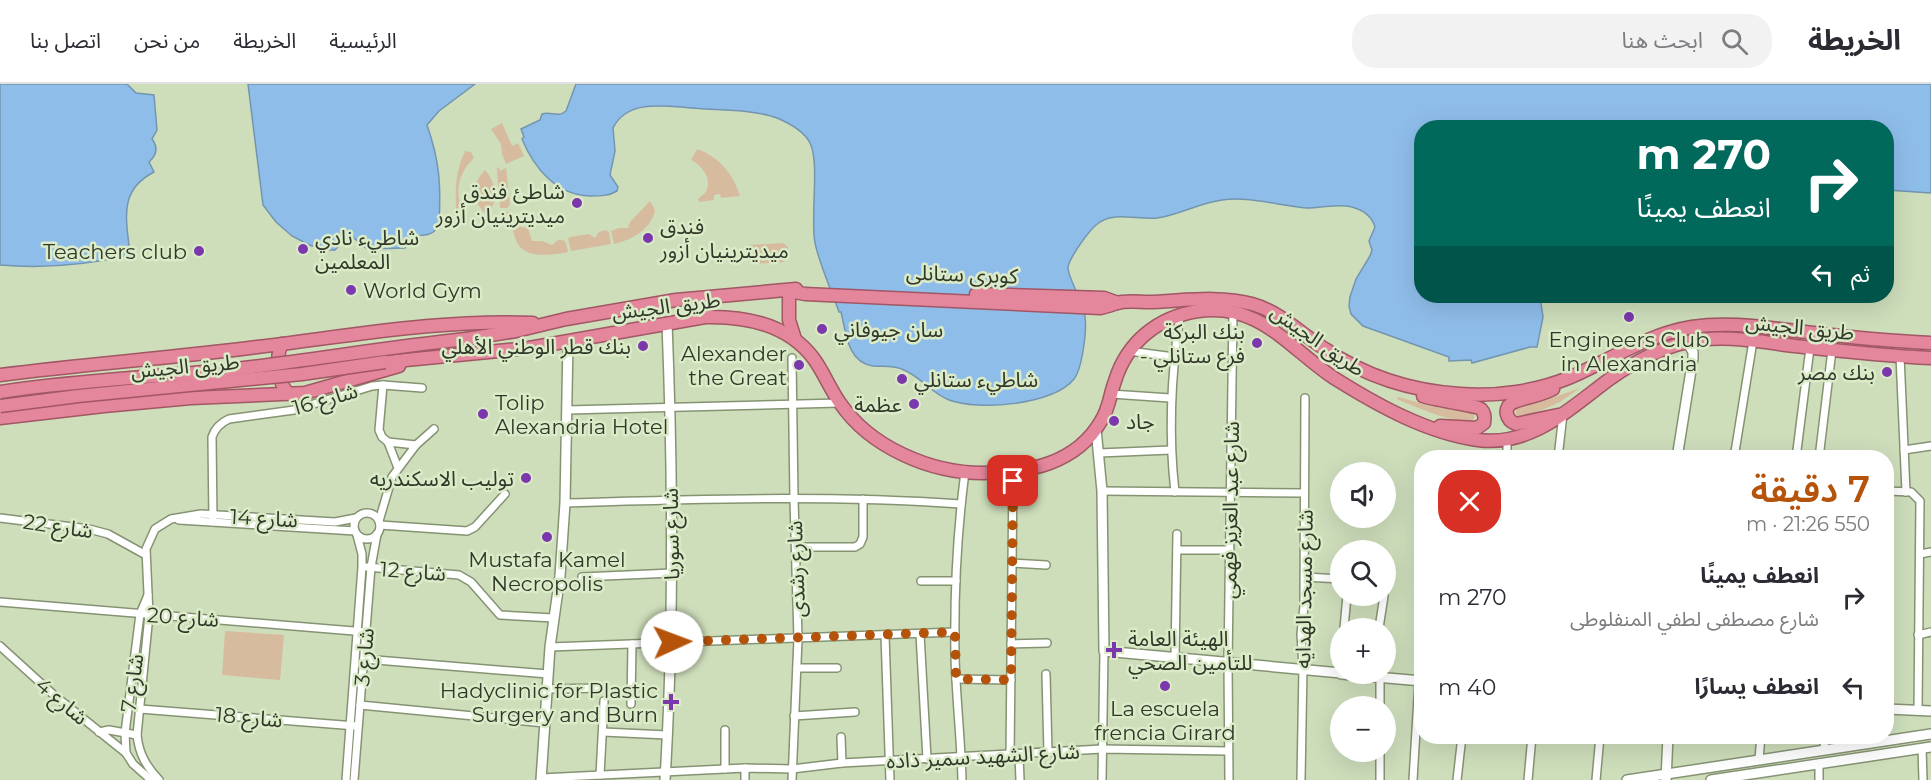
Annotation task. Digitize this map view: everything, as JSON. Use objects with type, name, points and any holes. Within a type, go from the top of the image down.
[{"type":"highway","points":[[789,291],[789,320],[795,340]]},
{"type":"highway","name":"طريق الجيش","points":[[0,392],[86,381],[265,365],[466,339],[676,300],[755,292],[805,291]]},
{"type":"highway","name":"كوبرى ستانلى","points":[[805,291],[1100,308],[1119,303]]},
{"type":"highway","name":"طريق الجيش","points":[[1119,303],[1203,300],[1252,304],[1282,318],[1341,360],[1374,375],[1400,385],[1446,393],[1482,395],[1519,391],[1569,378],[1653,338],[1707,325],[1739,325],[1856,338],[1931,343]]},
{"type":"highway","name":"طريق الجيش","points":[[0,406],[529,348],[705,316],[727,316],[748,319],[769,326],[795,340],[812,356],[840,403],[865,430],[896,450],[936,467],[965,472],[1013,472],[1041,467],[1066,456],[1083,444],[1096,429],[1106,412],[1119,369],[1129,351],[1146,332],[1156,325],[1180,315],[1198,311],[1233,312],[1250,316],[1274,330],[1315,364],[1380,404],[1430,427],[1477,440],[1508,441],[1546,425],[1627,368],[1656,353],[1687,342],[1716,339],[1752,341],[1931,358]]},
{"type":"highway","points":[[0,375],[384,331],[496,322],[543,324]]},
{"type":"highway","points":[[282,344],[278,355],[282,384],[289,394]]},
{"type":"highway","points":[[0,418],[191,398],[289,394],[316,390],[423,358]]},
{"type":"highway","points":[[104,406],[99,396],[97,377],[100,368],[106,363]]},
{"type":"highway","points":[[80,365],[86,370],[90,381],[88,399],[81,408]]},
{"type":"highway","points":[[1563,414],[1516,424],[1510,421],[1506,412],[1511,403],[1541,395],[1569,378]]},
{"type":"highway","points":[[1400,385],[1439,401],[1478,407],[1485,417],[1482,425],[1474,429],[1454,426],[1430,427]]},
{"type":"street","name":"شارع عبد العزيز فهمي","points":[[1229,780],[1228,663],[1233,312]]},
{"type":"street","points":[[1175,492],[1170,398],[1173,357],[1180,315]]},
{"type":"street","name":"شارع سوريا","points":[[665,776],[672,642],[667,323]]},
{"type":"street","points":[[541,779],[550,647],[560,576],[565,503],[568,341]]},
{"type":"street","points":[[1735,450],[1752,341]]},
{"type":"street","points":[[1678,450],[1693,358],[1693,352],[1687,342]]},
{"type":"street","points":[[1797,450],[1810,348]]},
{"type":"street","points":[[1820,450],[1832,350]]},
{"type":"street","points":[[1129,351],[1173,357]]},
{"type":"street","points":[[1900,356],[1906,492]]},
{"type":"street","name":"شارع رشدى","points":[[792,358],[798,639],[792,780]]},
{"type":"street","points":[[383,385],[379,430],[388,442],[398,468]]},
{"type":"street","name":"شارع 16","points":[[213,519],[212,437],[218,425],[229,419],[294,410],[358,390],[383,385],[422,388]]},
{"type":"street","points":[[1111,394],[1170,398]]},
{"type":"street","name":"شارع مسجد الهدايه","points":[[1301,780],[1303,670],[1301,634],[1305,577],[1305,398]]},
{"type":"street","points":[[567,410],[840,403]]},
{"type":"street","points":[[1559,450],[1563,414]]},
{"type":"street","points":[[380,523],[377,517],[369,513],[360,514],[354,522],[356,533],[365,539],[377,534],[385,506],[390,484],[398,468],[416,445],[434,429]]},
{"type":"street","points":[[1096,429],[1102,491],[1104,651],[1102,780]]},
{"type":"street","points":[[1507,450],[1508,441]]},
{"type":"street","points":[[388,442],[416,445]]},
{"type":"street","points":[[1904,450],[1931,446]]},
{"type":"street","points":[[1099,453],[1171,450]]},
{"type":"street","points":[[962,780],[955,632],[956,581],[965,472]]},
{"type":"street","points":[[1010,756],[1013,472]]},
{"type":"street","points":[[1102,491],[1304,493]]},
{"type":"street","points":[[1894,491],[1911,492],[1918,497],[1920,510],[1918,710]]},
{"type":"street","points":[[380,523],[467,531],[475,527],[505,494]]},
{"type":"street","points":[[565,503],[863,499],[961,504]]},
{"type":"street","points":[[796,548],[855,547],[860,544],[863,537],[863,499]]},
{"type":"street","points":[[1920,510],[1931,508]]},
{"type":"street","name":"شارع 14","points":[[148,595],[146,555],[148,543],[155,529],[171,519],[186,516],[356,533]]},
{"type":"street","name":"شارع 22","points":[[0,518],[90,529],[116,538],[146,555]]},
{"type":"street","name":"شارع 14","points":[[213,519],[335,522],[356,518]]},
{"type":"street","name":"شارع 3","points":[[355,726],[360,705],[364,659],[362,554],[356,533]]},
{"type":"street","name":"شارع 3","points":[[350,777],[362,631],[377,534]]},
{"type":"street","points":[[1175,658],[1177,534]]},
{"type":"street","points":[[1177,550],[1230,550]]},
{"type":"street","points":[[1920,554],[1931,552]]},
{"type":"street","points":[[1012,563],[1046,565]]},
{"type":"street","name":"شارع 12","points":[[362,567],[459,575],[471,582],[500,615],[553,618]]},
{"type":"street","points":[[582,577],[672,573]]},
{"type":"street","points":[[1305,577],[1330,578]]},
{"type":"street","points":[[921,581],[956,581]]},
{"type":"street","name":"شارع 7","points":[[125,733],[140,614],[148,595]]},
{"type":"street","name":"شارع 7","points":[[137,735],[149,615],[148,595]]},
{"type":"street","name":"شارع 20","points":[[0,602],[362,631]]},
{"type":"street","points":[[550,647],[955,632]]},
{"type":"street","points":[[1918,635],[1931,632]]},
{"type":"street","points":[[920,634],[927,759]]},
{"type":"street","points":[[885,635],[890,780]]},
{"type":"street","points":[[1011,644],[1047,643]]},
{"type":"street","points":[[631,704],[632,644]]},
{"type":"street","name":"شارع 4","points":[[0,646],[55,696],[126,753],[133,764],[151,780]]},
{"type":"street","points":[[1104,651],[1330,672]]},
{"type":"street","points":[[364,659],[548,674]]},
{"type":"street","points":[[797,669],[837,668]]},
{"type":"street","points":[[1046,675],[1048,753]]},
{"type":"street","points":[[1396,678],[1414,680]]},
{"type":"street","points":[[956,679],[1011,680]]},
{"type":"street","points":[[547,689],[603,688]]},
{"type":"street","points":[[600,775],[604,701]]},
{"type":"street","points":[[360,705],[545,723]]},
{"type":"street","name":"شارع 18","points":[[140,709],[355,726]]},
{"type":"street","points":[[1894,710],[1931,711]]},
{"type":"street","points":[[794,716],[855,712]]},
{"type":"street","points":[[99,732],[109,730],[137,735],[141,756],[159,780]]},
{"type":"street","points":[[725,730],[725,769]]},
{"type":"street","points":[[603,732],[667,735]]},
{"type":"street","points":[[125,733],[126,753]]},
{"type":"street","points":[[1894,740],[1931,734]]},
{"type":"street","points":[[841,736],[842,764]]},
{"type":"street","points":[[1413,780],[1418,744]]},
{"type":"street","points":[[1457,780],[1461,744]]},
{"type":"street","points":[[1528,780],[1531,744]]},
{"type":"street","points":[[1596,780],[1599,744]]},
{"type":"street","points":[[1666,777],[1668,744]]},
{"type":"street","points":[[1759,759],[1760,744]]},
{"type":"street","points":[[1824,744],[1824,750]]},
{"type":"street","points":[[1627,780],[1666,777],[1759,759],[1864,744]]},
{"type":"street","points":[[1711,780],[1927,747],[1923,780]]},
{"type":"street","name":"شارع الشهيد سمير ذاده","points":[[541,779],[600,775],[665,776],[725,769],[792,769],[1102,749],[1228,751]]},
{"type":"street","points":[[1019,755],[1020,780]]},
{"type":"street","points":[[1380,762],[1380,780]]},
{"type":"street","points":[[1819,764],[1819,780]]},
{"type":"street","points":[[745,768],[745,780]]},
{"type":"shaded area","points":[[502,123],[512,146],[518,143],[524,156],[506,164],[501,144],[491,129]]},
{"type":"shaded area","points":[[697,149],[712,156],[724,167],[740,196],[721,198],[720,194],[714,195],[714,200],[699,202],[698,199],[705,193],[708,183],[703,169],[691,160]]},
{"type":"shaded area","points":[[465,151],[471,152],[474,158],[460,179],[460,202],[466,217],[457,220],[456,185]]},
{"type":"shaded area","points":[[499,167],[500,171],[506,168],[510,205],[507,208],[500,208],[497,168]]},
{"type":"shaded area","points":[[485,170],[492,181],[495,192],[488,215],[478,205],[475,193],[477,181]]},
{"type":"shaded area","points":[[650,201],[655,210],[650,223],[640,233],[614,244],[611,231],[628,228],[630,222]]},
{"type":"shaded area","points":[[504,212],[512,212],[514,217],[520,220],[521,227],[528,228],[532,241],[542,241],[552,245],[558,240],[563,240],[568,252],[539,255],[525,251],[519,246],[509,224],[500,217]]},
{"type":"shaded area","points":[[605,230],[609,232],[611,244],[571,251],[568,239],[570,237],[589,234],[595,238],[599,232]]},
{"type":"shaded area","points":[[783,243],[788,247],[789,257],[784,262],[752,264],[750,262],[748,245]]},
{"type":"shaded area","points":[[1580,388],[1560,402],[1524,418],[1519,418],[1516,414],[1516,409],[1520,406]]},
{"type":"shaded area","points":[[1398,397],[1431,406],[1470,411],[1474,419],[1459,421],[1448,418],[1404,402],[1397,399]]},
{"type":"shaded area","points":[[225,631],[284,635],[280,680],[222,675]]},
{"type":"water","points":[[0,84],[127,84],[136,93],[154,95],[157,130],[152,139],[156,151],[149,162],[154,172],[134,188],[129,198],[127,219],[130,255],[65,265],[33,267],[0,265]]},
{"type":"water","points":[[248,84],[475,84],[439,111],[427,125],[439,174],[440,211],[437,229],[427,235],[411,236],[405,248],[367,249],[349,234],[335,250],[328,250],[309,245],[292,236],[276,222],[263,205]]},
{"type":"water","points":[[576,84],[1931,84],[1931,193],[1894,190],[1894,120],[1414,120],[1414,303],[1541,303],[1543,317],[1537,347],[1472,363],[1471,360],[1449,361],[1449,357],[1363,326],[1351,314],[1349,306],[1356,279],[1372,250],[1369,241],[1375,227],[1366,214],[1347,206],[1307,208],[1254,200],[1222,200],[1157,218],[1117,217],[1103,220],[1096,225],[1072,257],[1068,267],[1084,311],[1085,323],[1082,359],[1074,379],[1064,388],[1033,400],[978,405],[949,400],[904,370],[864,363],[853,352],[846,337],[841,312],[839,312],[826,278],[815,243],[813,152],[810,143],[800,131],[777,118],[755,113],[662,106],[634,109],[626,113],[613,128],[615,151],[610,175],[618,187],[617,191],[601,196],[590,196],[567,191],[548,178],[533,160],[522,139],[524,137],[521,129],[540,120],[542,114],[560,114],[566,111]]},
{"type":"place","name":"شاطئ فندق ميديترينيان أزور","points":[[577,203]]},
{"type":"place","name":"فندق ميديترينيان أزور","points":[[648,238]]},
{"type":"place","name":"شاطيء نادي المعلمين","points":[[303,249]]},
{"type":"place","name":"Teachers club","points":[[199,251]]},
{"type":"place","name":"World Gym","points":[[351,290]]},
{"type":"place","name":"Engineers Club in Alexandria","points":[[1629,317]]},
{"type":"place","name":"سان جيوفاني","points":[[822,329]]},
{"type":"place","name":"بنك البركة - فرع ستانلي","points":[[1257,343]]},
{"type":"place","name":"بنك قطر الوطني الأهلي","points":[[643,346]]},
{"type":"place","name":"Alexander the Great","points":[[799,365]]},
{"type":"place","name":"بنك مصر","points":[[1887,372]]},
{"type":"place","name":"شاطيء ستانلي","points":[[902,379]]},
{"type":"place","name":"عظمة","points":[[914,404]]},
{"type":"place","name":"Tolip Alexandria Hotel","points":[[483,414]]},
{"type":"place","name":"جاد","points":[[1114,421]]},
{"type":"place","name":"توليب الاسكندريه","points":[[526,478]]},
{"type":"place","name":"Mustafa Kamel Necropolis","points":[[547,537]]},
{"type":"place","name":"الهيئة العامة للتأمين الصحي","points":[[1114,650]]},
{"type":"place","name":"La escuela frencia Girard","points":[[1165,686]]},
{"type":"place","name":"Hadyclinic for Plastic Surgery and Burn","points":[[671,702]]},
{"type":"route","points":[[672,642],[955,632],[956,679],[1011,680],[1013,481]]}]
